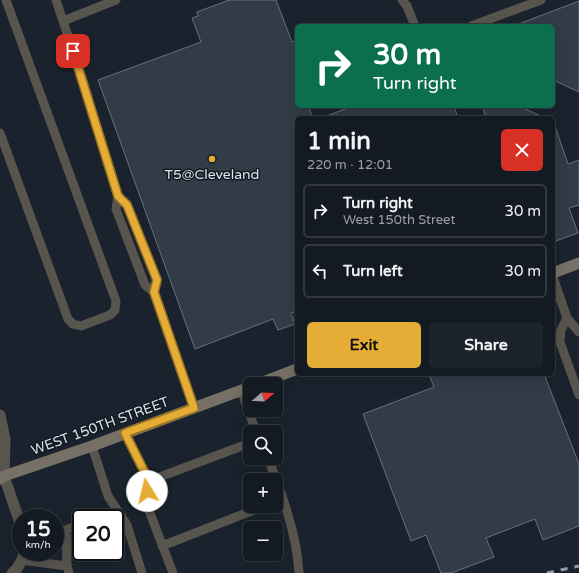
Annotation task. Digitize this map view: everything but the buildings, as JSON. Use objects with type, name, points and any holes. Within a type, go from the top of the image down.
[{"type":"main road","points":[[555,272],[579,263]]},
{"type":"main road","points":[[276,377],[295,370]]},
{"type":"main road","name":"WEST 150TH STREET","points":[[1,475],[92,446],[243,390]]},
{"type":"street","points":[[0,416],[6,439],[1,475],[14,509]]},
{"type":"street","points":[[15,572],[20,561]]},
{"type":"lane","points":[[0,133],[68,318],[73,324],[80,326],[110,315],[115,310],[116,301],[6,0]]},
{"type":"lane","points":[[56,0],[84,81],[118,196],[116,209],[145,286],[154,292]]},
{"type":"lane","points":[[63,21],[116,0]]},
{"type":"lane","points":[[402,0],[407,6],[414,24]]},
{"type":"lane","points":[[476,24],[541,0]]},
{"type":"lane","points":[[118,196],[127,205],[157,280],[154,292],[194,408]]},
{"type":"lane","points":[[555,283],[567,318],[579,332]]},
{"type":"lane","points":[[567,318],[561,330],[560,342],[579,395]]},
{"type":"lane","points":[[125,433],[149,481],[145,500],[173,573]]},
{"type":"lane","points":[[149,481],[243,445]]},
{"type":"lane","points":[[92,446],[108,496],[116,509]]},
{"type":"lane","points":[[283,511],[298,554],[299,573]]},
{"type":"lane","points":[[162,546],[246,513]]},
{"type":"lane","points":[[124,521],[127,525],[142,573]]},
{"type":"lane","points":[[39,561],[68,570],[66,530],[72,528]]},
{"type":"railway","points":[[547,573],[579,566]]},
{"type":"place","name":"T5@Cleveland","points":[[212,159]]},
{"type":"route","points":[[73,51],[84,81],[118,196],[127,205],[157,280],[154,292],[194,408],[125,433],[149,481],[147,491]]}]
